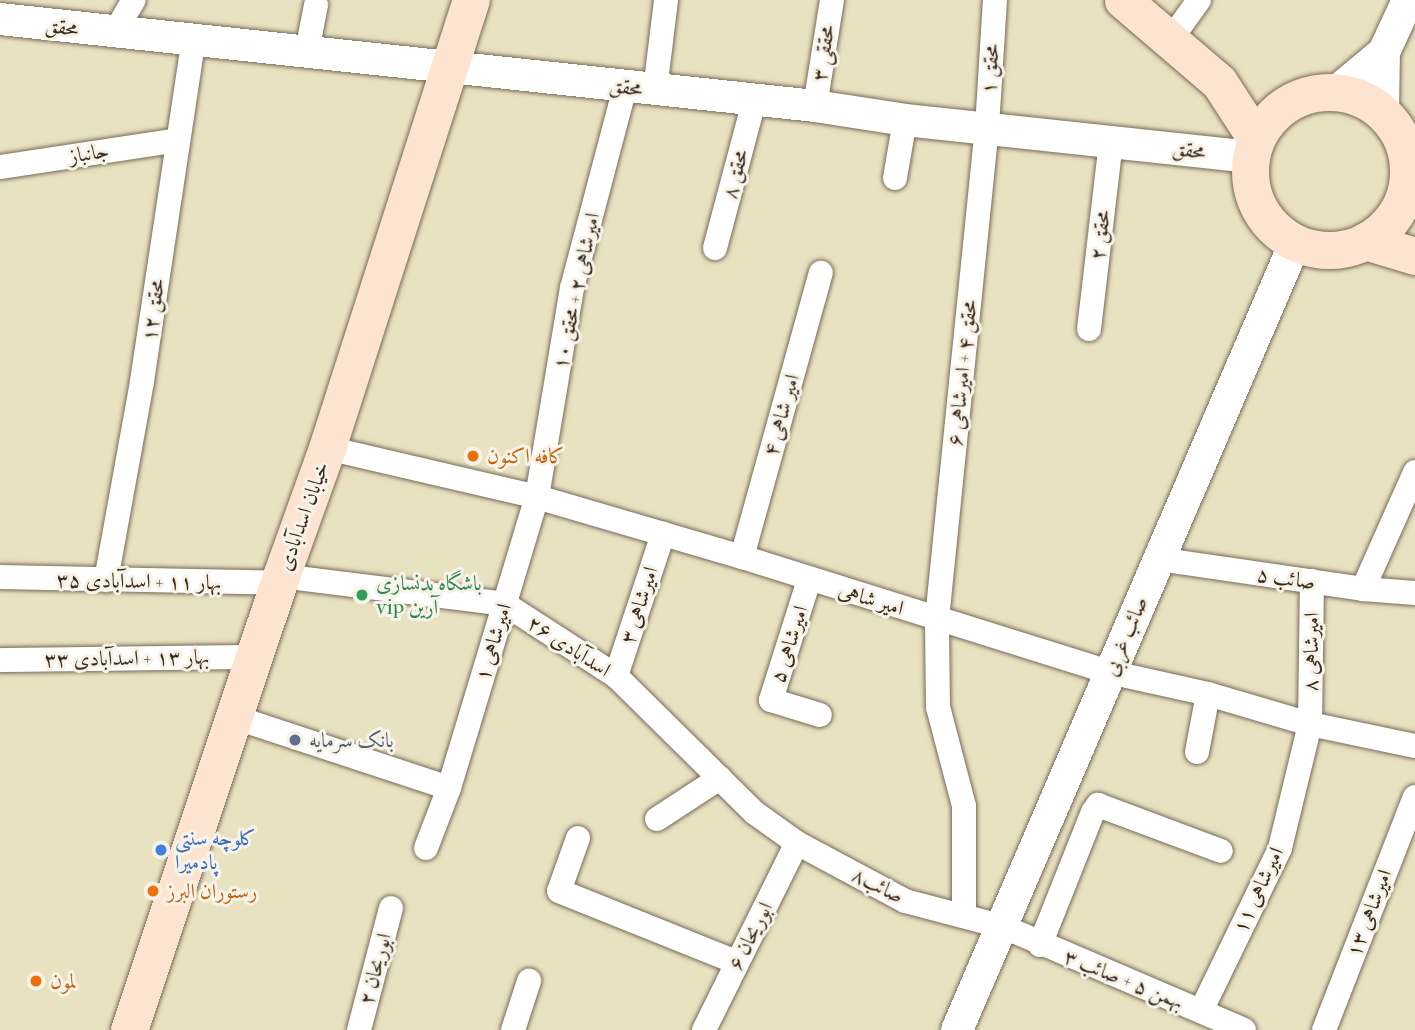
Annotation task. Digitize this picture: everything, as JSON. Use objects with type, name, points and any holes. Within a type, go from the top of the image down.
[{"type":"main road","name":"خیابان اسدآبادی","points":[[130,1030],[253,657],[327,448],[471,0]]},
{"type":"main road","points":[[1124,0],[1219,82],[1254,148]]},
{"type":"main road","points":[[1219,82],[1284,106]]},
{"type":"main road","points":[[1336,92],[1361,99],[1383,113],[1399,134],[1407,158],[1411,193],[1384,227],[1365,241],[1342,249],[1318,250],[1295,243],[1278,232],[1264,216],[1254,198],[1250,178],[1254,148],[1268,120],[1284,106],[1309,94],[1336,92]]},
{"type":"main road","points":[[1365,241],[1415,256]]},
{"type":"street","points":[[114,34],[134,0]]},
{"type":"street","name":"امیرشاهی ۲ + محقق ۱۰","points":[[537,497],[572,288],[640,88],[666,0]]},
{"type":"street","name":"محققی ۳","points":[[815,106],[832,0]]},
{"type":"street","points":[[1171,38],[1199,0]]},
{"type":"street","points":[[1383,113],[1384,52],[1408,0]]},
{"type":"street","points":[[307,51],[316,5]]},
{"type":"street","name":"محقق ۱","points":[[987,127],[995,5]]},
{"type":"street","name":"محقق","points":[[7,13],[114,34],[194,39],[815,106],[905,120],[1111,141],[1254,148]]},
{"type":"street","name":"محقق ۱۲","points":[[106,580],[142,382],[194,39]]},
{"type":"street","points":[[1336,92],[1384,52]]},
{"type":"street","name":"محقق ۸","points":[[715,248],[754,101]]},
{"type":"street","points":[[895,178],[905,120]]},
{"type":"street","name":"محقق ۴ + امیرشاهی ۶","points":[[964,914],[964,806],[938,707],[937,619],[987,127]]},
{"type":"street","name":"جانباز","points":[[0,167],[178,140]]},
{"type":"street","name":"محقق ۲","points":[[1089,329],[1111,141]]},
{"type":"street","name":"صائب غربی","points":[[957,1030],[1004,927],[1109,672],[1295,243]]},
{"type":"street","name":"امیر شاهی ۴","points":[[742,556],[821,273]]},
{"type":"street","name":"امیر شاهی","points":[[327,448],[537,497],[742,556],[809,580],[1109,672],[1208,694],[1310,724],[1415,746]]},
{"type":"street","points":[[1363,589],[1415,472]]},
{"type":"street","name":"امیرشاهی ۱","points":[[426,848],[449,788],[537,497]]},
{"type":"street","name":"امیرشاهی ۳","points":[[616,676],[663,534]]},
{"type":"street","name":"صائب ۵","points":[[1158,559],[1363,589],[1415,593]]},
{"type":"street","name":"بهار ۱۱ + اسدآبادی ۳۵","points":[[0,577],[280,580]]},
{"type":"street","name":"اسدآبادی ۲۶","points":[[280,580],[505,604],[616,676],[755,813],[797,843]]},
{"type":"street","name":"امیرشاهی ۵","points":[[809,580],[771,700],[820,715]]},
{"type":"street","name":"امیرشاهی ۸","points":[[1310,724],[1312,581]]},
{"type":"street","name":"بهار ۱۳ + اسدآبادی ۳۳","points":[[0,660],[253,657]]},
{"type":"street","points":[[1197,752],[1208,694]]},
{"type":"street","points":[[234,717],[449,788]]},
{"type":"street","name":"امیرشاهی ۱۱","points":[[1201,1011],[1280,848],[1310,724]]},
{"type":"street","points":[[657,819],[720,778]]},
{"type":"street","name":"امیرشاهی ۱۳","points":[[1324,1030],[1415,797]]},
{"type":"street","points":[[1040,944],[1098,805],[1221,851]]},
{"type":"street","points":[[578,838],[559,891],[736,962]]},
{"type":"street","name":"صائب۸","points":[[797,843],[905,901],[964,914],[1004,927]]},
{"type":"street","name":"ابوریحان ۶","points":[[704,1030],[797,843]]},
{"type":"street","name":"ابوریحان ۲","points":[[359,1030],[391,908]]},
{"type":"street","name":"بهمن ۵ + صائب ۳","points":[[1004,927],[1147,986],[1244,1030]]},
{"type":"street","points":[[513,1030],[530,981]]},
{"type":"place","name":"کافه اکنون","points":[[473,456]]},
{"type":"place","name":"باشگاه بدنسازی vip آرین","points":[[362,595]]},
{"type":"place","name":"بانک سرمایه","points":[[295,740]]},
{"type":"place","name":"کلوچه سنتی پادمیرا","points":[[161,850]]},
{"type":"place","name":"رستوران البرز","points":[[153,891]]},
{"type":"place","name":"لمون","points":[[36,981]]}]
